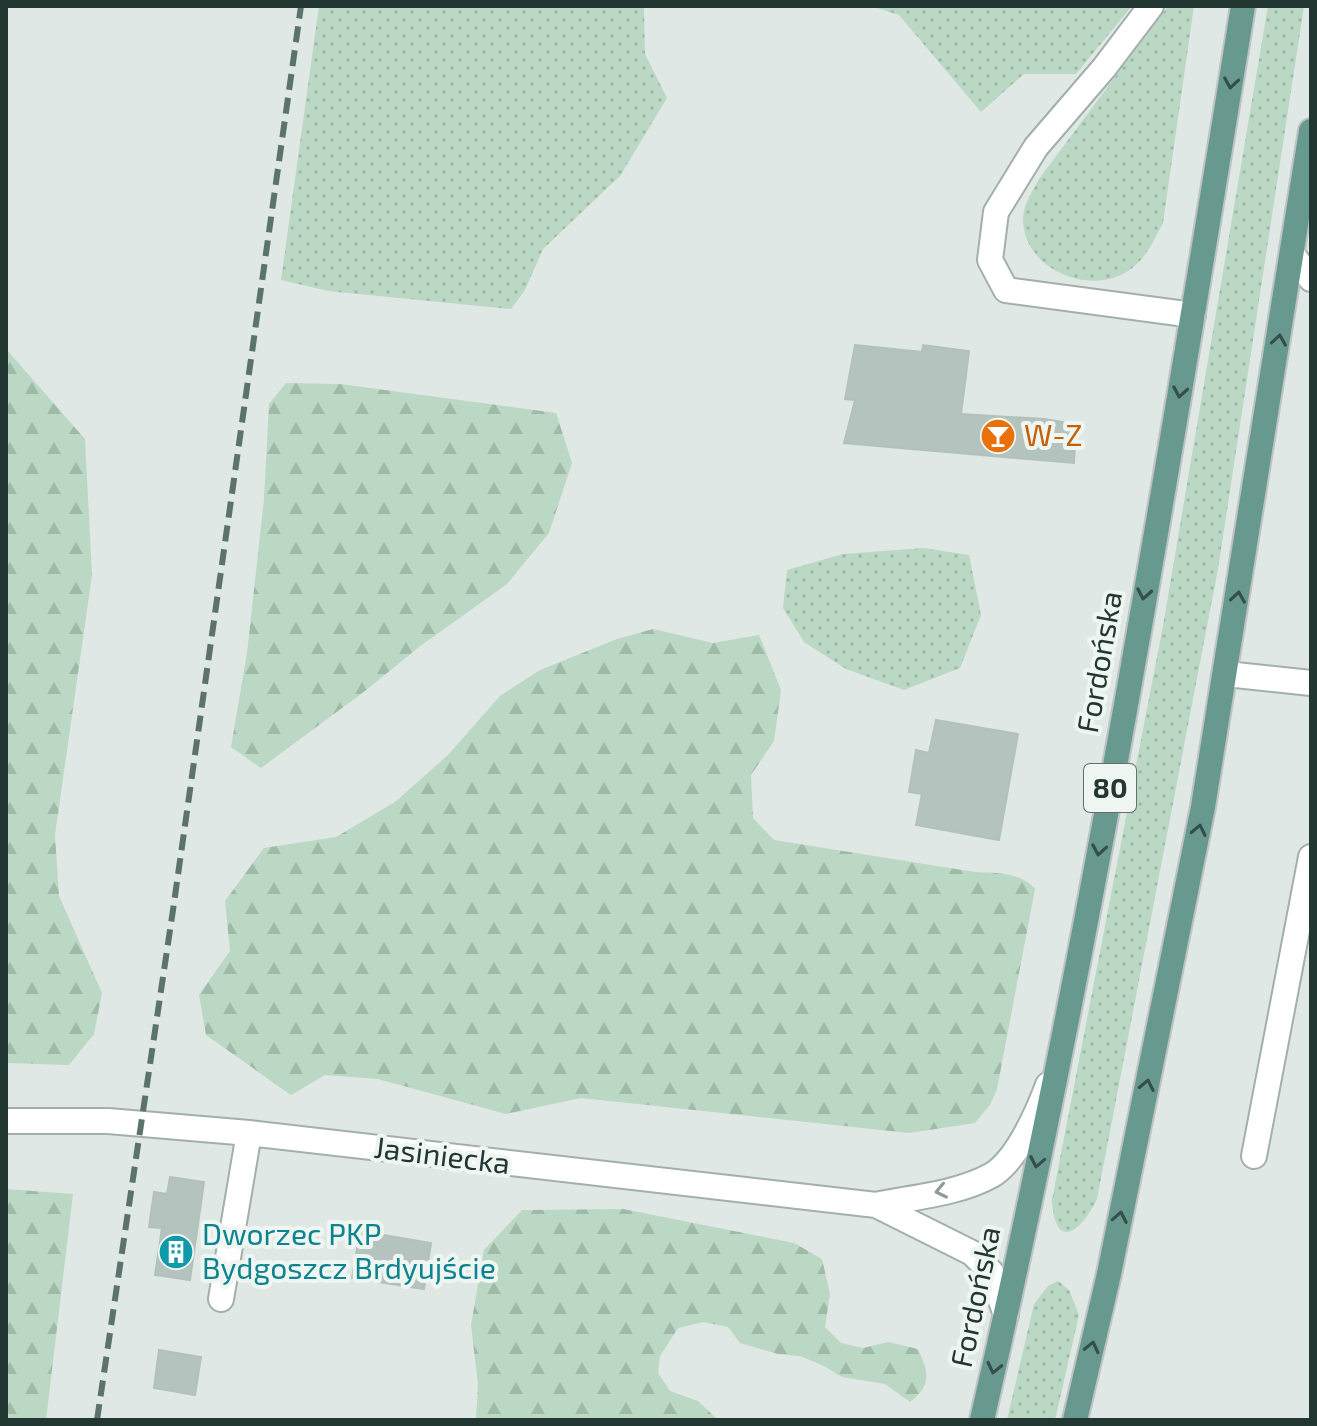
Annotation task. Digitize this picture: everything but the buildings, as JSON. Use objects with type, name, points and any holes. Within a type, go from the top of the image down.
[{"type":"main road","name":"Fordońska","points":[[982,1420],[1089,908],[1193,315],[1243,6]]},
{"type":"main road","points":[[1075,1420],[1112,1260],[1197,838],[1226,674],[1311,131]]},
{"type":"street","points":[[1151,6],[1104,68],[1036,147],[996,212],[990,260],[1006,290],[1193,315]]},
{"type":"street","points":[[1292,254],[1311,279]]},
{"type":"street","points":[[1226,674],[1311,683]]},
{"type":"street","points":[[1254,1156],[1311,857]]},
{"type":"street","name":"Jasiniecka","points":[[6,1121],[108,1121],[249,1133],[876,1205],[955,1188],[994,1174],[1018,1147],[1058,1058]]},
{"type":"street","points":[[221,1299],[249,1133]]},
{"type":"street","name":"Jasiniecka","points":[[876,1205],[972,1253],[991,1272],[1006,1315]]},
{"type":"green space","points":[[319,6],[644,6],[645,54],[667,98],[620,176],[543,249],[525,290],[511,309],[328,291],[281,280]]},
{"type":"green space","points":[[871,6],[1132,6],[1076,74],[1024,74],[981,112],[899,15]]},
{"type":"green space","points":[[1168,6],[1194,6],[1163,223],[1150,248],[1131,269],[1098,281],[1062,274],[1034,252],[1026,237],[1023,213],[1026,203],[1039,179]]},
{"type":"green space","points":[[1268,6],[1304,6],[1218,569],[1097,1199],[1077,1227],[1064,1231],[1058,1227],[1052,1200],[1163,626]]},
{"type":"green space","points":[[6,349],[85,439],[92,575],[55,835],[59,896],[102,993],[94,1034],[69,1065],[6,1063]]},
{"type":"green space","points":[[286,383],[340,384],[556,413],[572,463],[549,533],[507,584],[261,768],[231,747],[247,653],[264,499],[269,404]]},
{"type":"green space","points":[[924,548],[969,555],[981,615],[960,668],[904,690],[846,669],[804,642],[783,608],[787,570],[843,554]]},
{"type":"green space","points":[[653,629],[713,643],[759,635],[781,690],[774,741],[751,775],[753,818],[774,840],[975,872],[1007,874],[1023,879],[1035,889],[997,1089],[990,1105],[975,1123],[909,1133],[581,1098],[506,1114],[378,1079],[325,1075],[291,1095],[206,1035],[199,995],[230,951],[225,901],[264,848],[336,837],[395,802],[448,755],[500,696],[540,670],[617,639]]},
{"type":"green space","points":[[6,1189],[73,1194],[46,1420],[6,1420]]},
{"type":"green space","points":[[623,1209],[794,1243],[822,1259],[830,1294],[825,1327],[841,1343],[863,1348],[888,1342],[918,1349],[926,1372],[922,1390],[910,1402],[885,1384],[842,1377],[800,1356],[778,1354],[740,1343],[728,1327],[703,1322],[678,1328],[660,1356],[658,1373],[670,1391],[698,1401],[718,1420],[476,1420],[478,1384],[471,1325],[484,1250],[522,1210]]},
{"type":"green space","points":[[1058,1281],[1069,1290],[1079,1315],[1055,1420],[1007,1420],[1034,1304],[1048,1286]]},
{"type":"railway","points":[[97,1420],[301,6]]},
{"type":"place","name":"W-Z","points":[[998,436]]},
{"type":"place","name":"Dworzec PKP Bydgoszcz Brdyujście","points":[[176,1252]]}]
